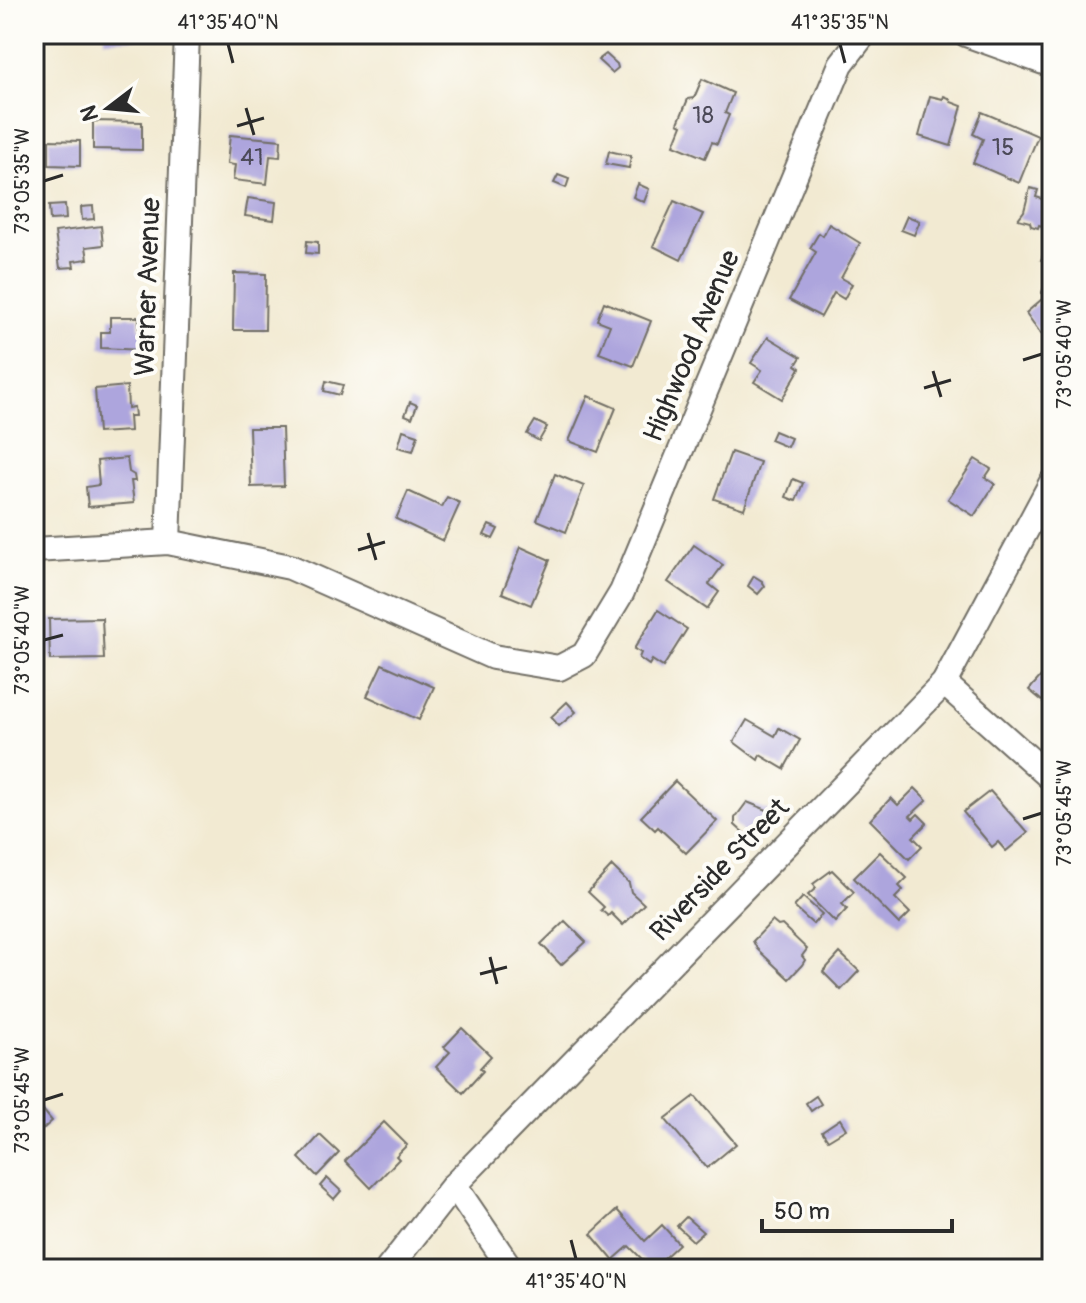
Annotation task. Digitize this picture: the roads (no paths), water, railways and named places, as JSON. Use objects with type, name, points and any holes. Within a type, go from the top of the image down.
[{"type":"street","name":"Warner Avenue","points":[[168,542],[187,34]]},
{"type":"street","name":"Highwood Avenue","points":[[168,542],[290,567],[493,657],[559,668],[584,655],[622,592],[841,64],[864,34]]},
{"type":"street","points":[[966,34],[1052,65]]},
{"type":"street","name":"Riverside Street","points":[[388,1269],[454,1185],[944,683],[1052,482]]},
{"type":"street","points":[[34,550],[168,542]]},
{"type":"street","points":[[944,683],[1052,779]]},
{"type":"street","points":[[454,1185],[511,1269]]}]
